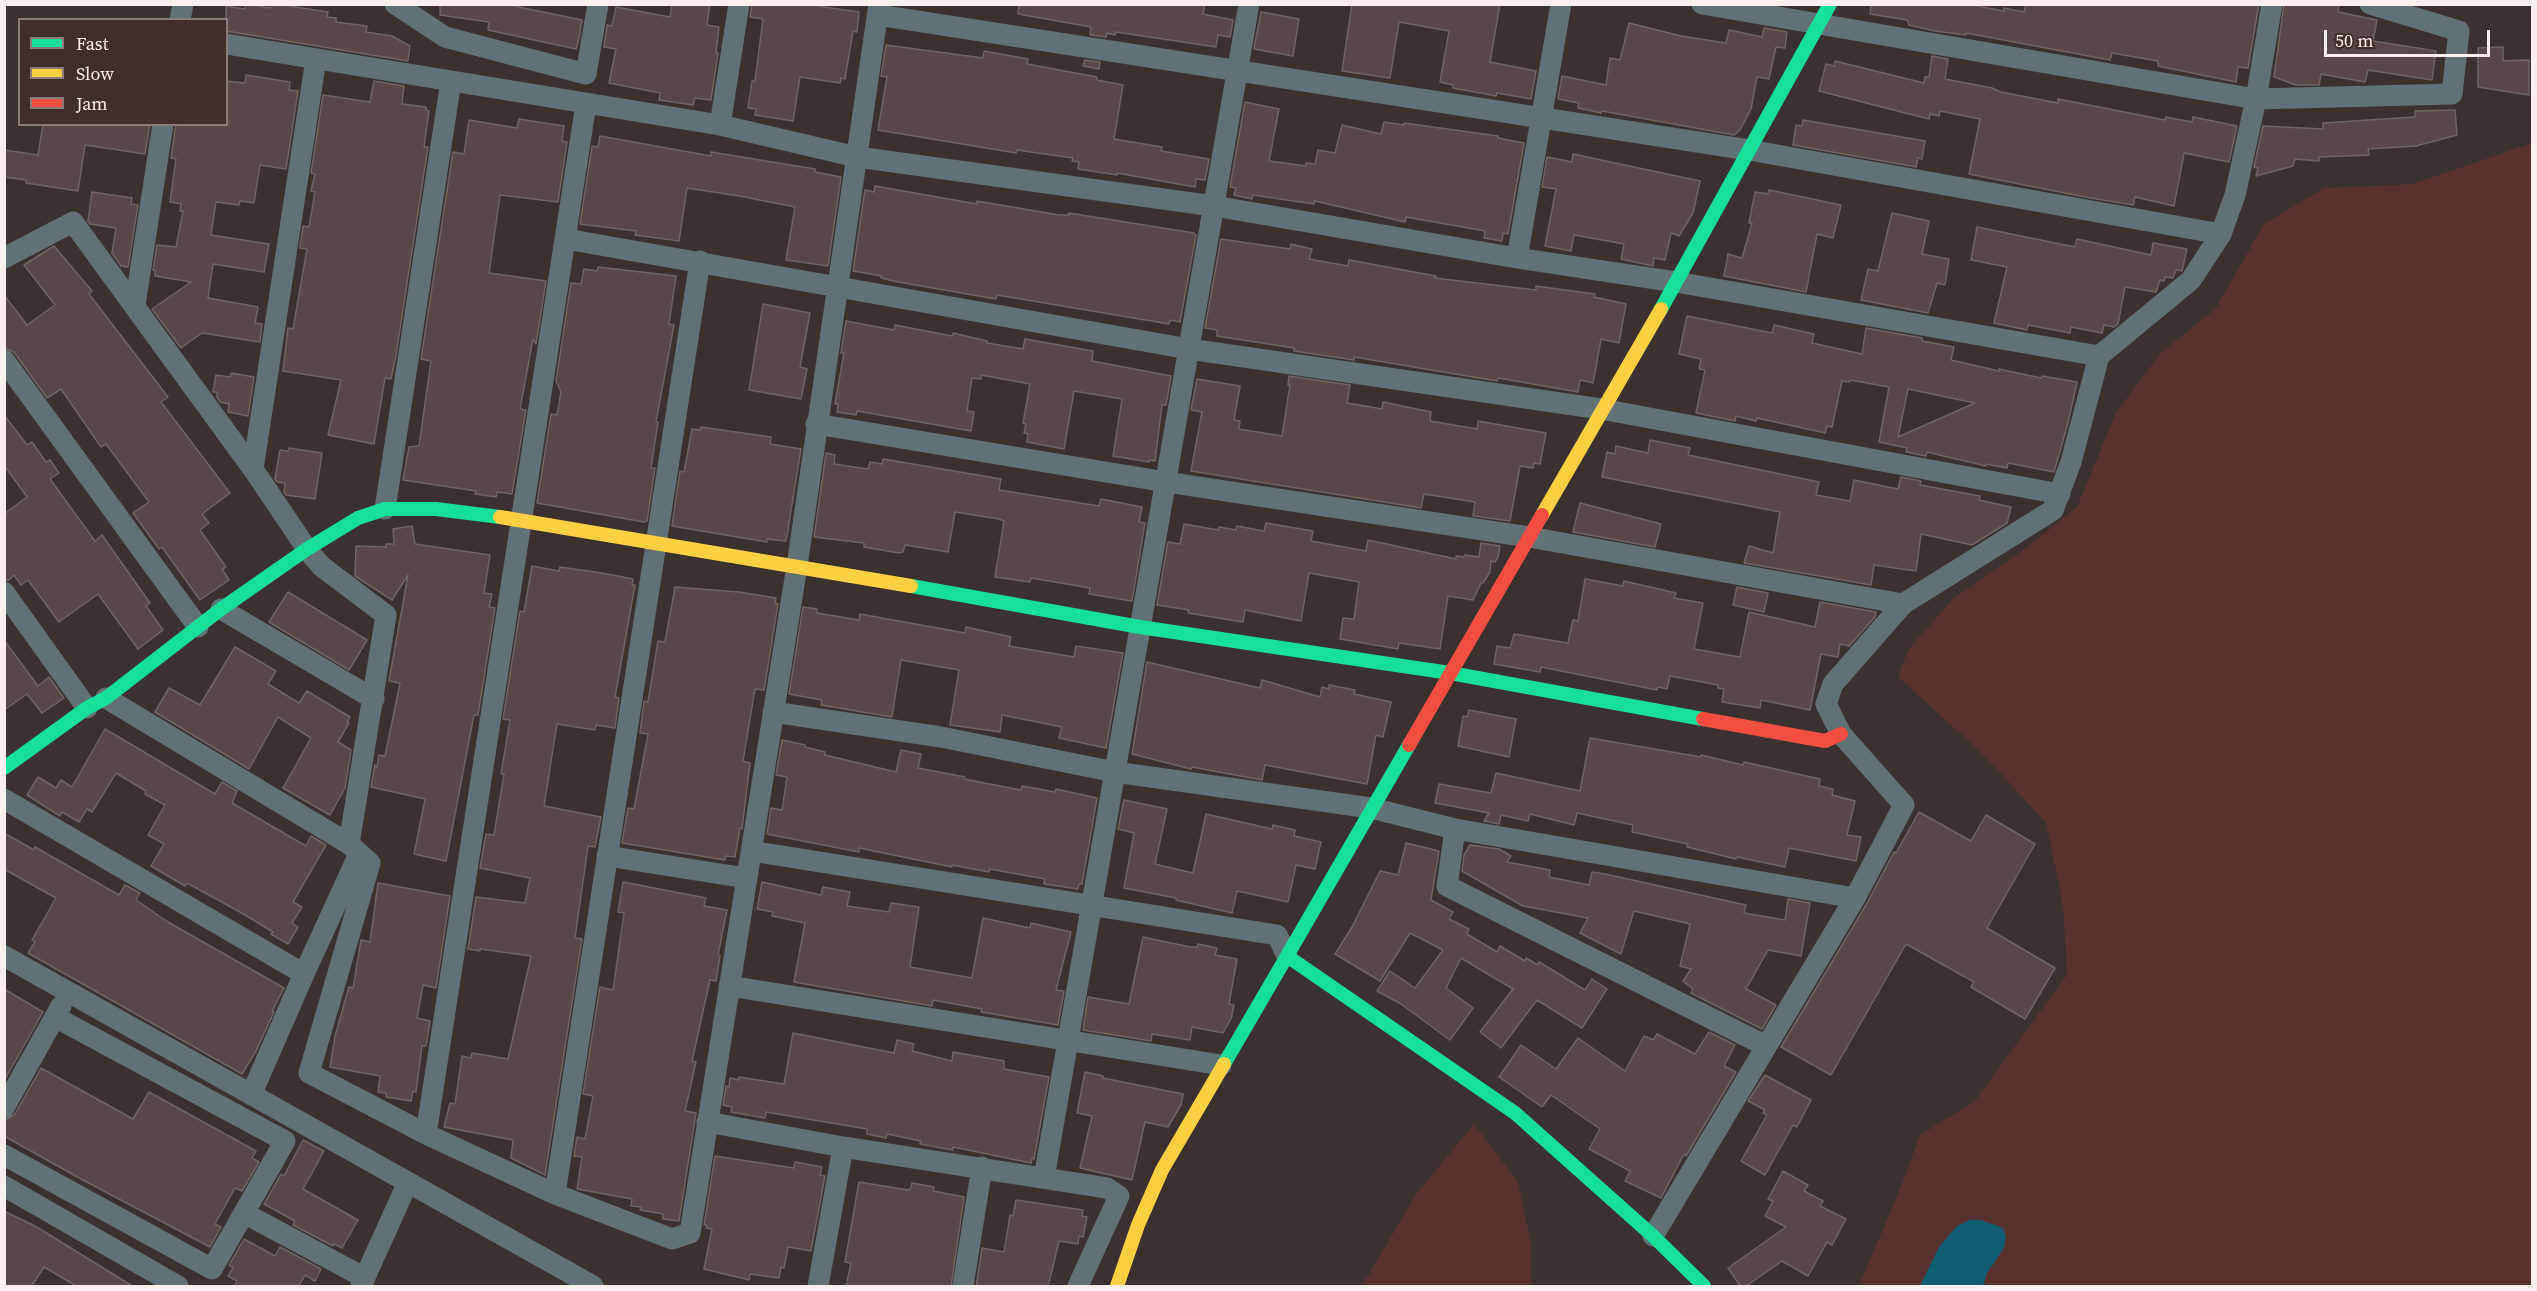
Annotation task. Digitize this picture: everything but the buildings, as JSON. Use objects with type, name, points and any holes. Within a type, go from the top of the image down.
[{"type":"street","points":[[395,4],[445,37],[586,74],[598,4]]},
{"type":"street","points":[[720,125],[740,4]]},
{"type":"street","points":[[1044,1178],[1249,4]]},
{"type":"street","points":[[1517,258],[1561,4]]},
{"type":"street","points":[[1702,4],[2256,99],[2452,94],[2459,31],[2370,4]]},
{"type":"street","points":[[1117,1287],[1138,1225],[1162,1170],[1676,282],[1830,4]]},
{"type":"street","points":[[1653,1236],[1855,898],[1904,805],[1840,734],[1826,704],[1833,684],[1903,604],[2053,510],[2060,494],[2098,356],[2191,280],[2221,234],[2235,195],[2256,99],[2272,4]]},
{"type":"street","points":[[106,698],[354,849],[370,863],[309,1073],[426,1134],[555,1194],[672,1239],[690,1233],[797,566],[878,10],[1237,72],[1749,150],[2221,234]]},
{"type":"street","points":[[228,44],[720,125],[856,156],[1214,206],[1517,258],[1676,282],[2098,356]]},
{"type":"street","points":[[253,469],[316,59]]},
{"type":"street","points":[[385,509],[451,81]]},
{"type":"street","points":[[426,1134],[586,104]]},
{"type":"street","points":[[135,305],[163,126]]},
{"type":"street","points":[[4,258],[73,222],[321,566],[386,615],[354,849],[252,1095]]},
{"type":"street","points":[[566,239],[837,285],[1189,349],[1601,409],[2060,494]]},
{"type":"street","points":[[555,1194],[700,261]]},
{"type":"street","points":[[4,360],[198,627]]},
{"type":"street","points":[[816,424],[1166,482],[1529,537],[1903,604]]},
{"type":"street","points":[[4,768],[87,708],[106,698],[221,609],[308,549],[358,518],[385,509],[436,509],[522,520],[1140,627],[1450,673],[1825,741],[1840,734]]},
{"type":"street","points":[[4,592],[87,708]]},
{"type":"street","points":[[221,609],[374,699]]},
{"type":"street","points":[[773,712],[941,737],[1115,772],[1371,808],[1455,829],[1855,898]]},
{"type":"street","points":[[4,799],[304,974]]},
{"type":"street","points":[[1455,829],[1447,886],[1766,1046]]},
{"type":"street","points":[[751,851],[1277,935],[1287,956],[1515,1113],[1653,1236],[1704,1287]]},
{"type":"street","points":[[607,856],[746,878]]},
{"type":"street","points":[[4,956],[593,1287]]},
{"type":"street","points":[[729,986],[1221,1065]]},
{"type":"street","points":[[4,1108],[69,992]]},
{"type":"street","points":[[4,1155],[212,1269],[285,1141],[55,1017]]},
{"type":"street","points":[[707,1122],[843,1147],[1107,1188],[1119,1196],[1078,1287]]},
{"type":"street","points":[[818,1287],[843,1147]]},
{"type":"street","points":[[963,1287],[982,1167]]},
{"type":"street","points":[[244,1213],[363,1282],[408,1182]]},
{"type":"street","points":[[4,1186],[178,1287]]},
{"type":"shaded area","points":[[2532,143],[2532,1286],[1986,1286],[1984,1278],[1929,1286],[1859,1286],[1901,1187],[1920,1135],[1974,1102],[2067,975],[2063,903],[2046,823],[1984,755],[1898,677],[1908,650],[1954,598],[2026,548],[2077,507],[2116,413],[2160,354],[2216,308],[2264,224],[2325,188],[2413,184]]},
{"type":"shaded area","points":[[1474,1124],[1518,1182],[1531,1244],[1531,1286],[1362,1286],[1417,1193]]},
{"type":"water","points":[[1969,1220],[1981,1220],[2003,1228],[2006,1237],[2004,1248],[1987,1273],[1983,1286],[1920,1286],[1939,1247],[1957,1226]]},
{"type":"traffic: fast","points":[[1661,309],[1830,4]]},
{"type":"traffic: fast","points":[[4,768],[87,708],[106,698],[221,609],[307,549],[358,518],[385,509],[436,509],[500,517]]},
{"type":"traffic: fast","points":[[911,586],[1140,627],[1450,673],[1703,719]]},
{"type":"traffic: fast","points":[[1409,745],[1287,956],[1515,1113],[1653,1236],[1704,1286]]},
{"type":"traffic: fast","points":[[1224,1064],[1287,956]]},
{"type":"traffic: slow","points":[[1542,515],[1661,309]]},
{"type":"traffic: slow","points":[[500,517],[911,586]]},
{"type":"traffic: slow","points":[[1117,1286],[1138,1225],[1162,1170],[1224,1064]]},
{"type":"traffic: jam","points":[[1409,745],[1542,515]]},
{"type":"traffic: jam","points":[[1703,719],[1825,741],[1841,734]]}]
